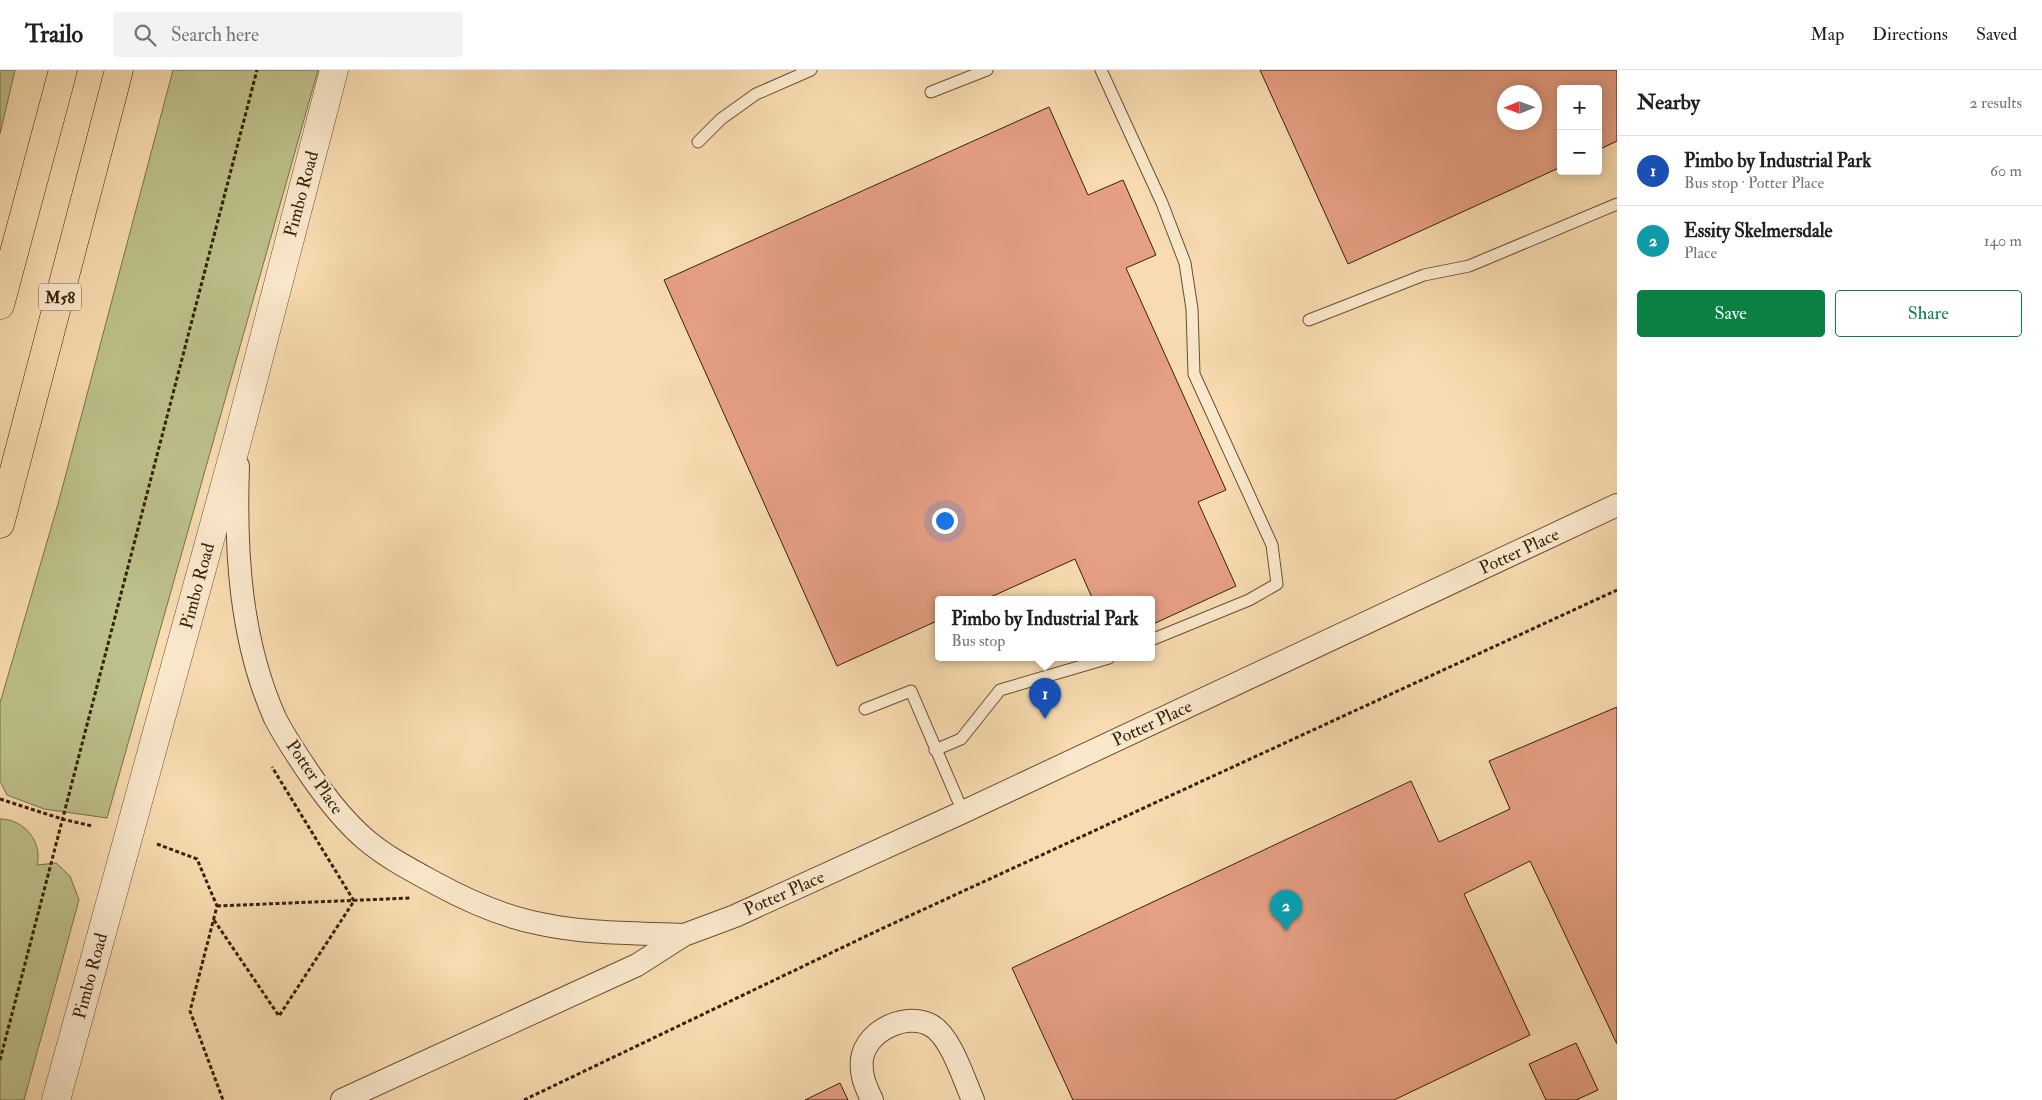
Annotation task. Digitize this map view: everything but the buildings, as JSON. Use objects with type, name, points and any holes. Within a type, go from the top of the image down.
[{"type":"highway","points":[[0,305],[63,70]]},
{"type":"highway","name":"M58","points":[[0,524],[119,70]]},
{"type":"street","name":"Pimbo Road","points":[[56,1100],[239,434],[334,70]]},
{"type":"street","name":"Potter Place","points":[[239,434],[236,516],[239,571],[247,625],[258,669],[275,718],[332,806],[366,840],[404,867],[459,896],[505,914],[540,924],[591,931],[684,935]]},
{"type":"street","name":"Potter Place","points":[[342,1100],[637,965],[684,935],[735,916],[963,812],[1617,505]]},
{"type":"street","points":[[872,1100],[863,1080],[862,1058],[871,1040],[885,1028],[900,1022],[919,1021],[933,1027],[945,1038],[973,1100]]},
{"type":"lane","points":[[698,142],[720,119],[756,94],[810,70]]},
{"type":"lane","points":[[931,92],[987,70]]},
{"type":"lane","points":[[1101,70],[1162,203],[1185,263],[1192,309],[1194,374],[1272,545],[1277,584],[1249,600],[1155,638]]},
{"type":"lane","points":[[1308,320],[1424,275],[1469,266],[1617,204]]},
{"type":"lane","points":[[935,750],[961,739],[1000,690],[1099,661]]},
{"type":"lane","points":[[865,709],[911,691],[963,812]]},
{"type":"path","points":[[0,1060],[257,70]]},
{"type":"path","points":[[524,1100],[882,929],[1617,590]]},
{"type":"path","points":[[272,768],[354,901]]},
{"type":"path","points":[[0,799],[62,819],[92,826]]},
{"type":"path","points":[[156,844],[197,859],[217,906],[190,1011],[223,1100]]},
{"type":"path","points":[[217,906],[459,896]]},
{"type":"path","points":[[214,920],[279,1016],[354,901]]},
{"type":"green space","points":[[0,70],[15,70],[0,134]]},
{"type":"green space","points":[[173,70],[318,70],[107,818],[44,809],[7,795],[0,781],[0,703],[58,504]]},
{"type":"green space","points":[[0,819],[17,823],[30,833],[37,848],[37,865],[56,863],[70,876],[79,900],[24,1100],[0,1100]]},
{"type":"place","name":"Pimbo by Industrial Park","points":[[1045,719]]},
{"type":"place","name":"Essity Skelmersdale","points":[[1286,931]]}]
